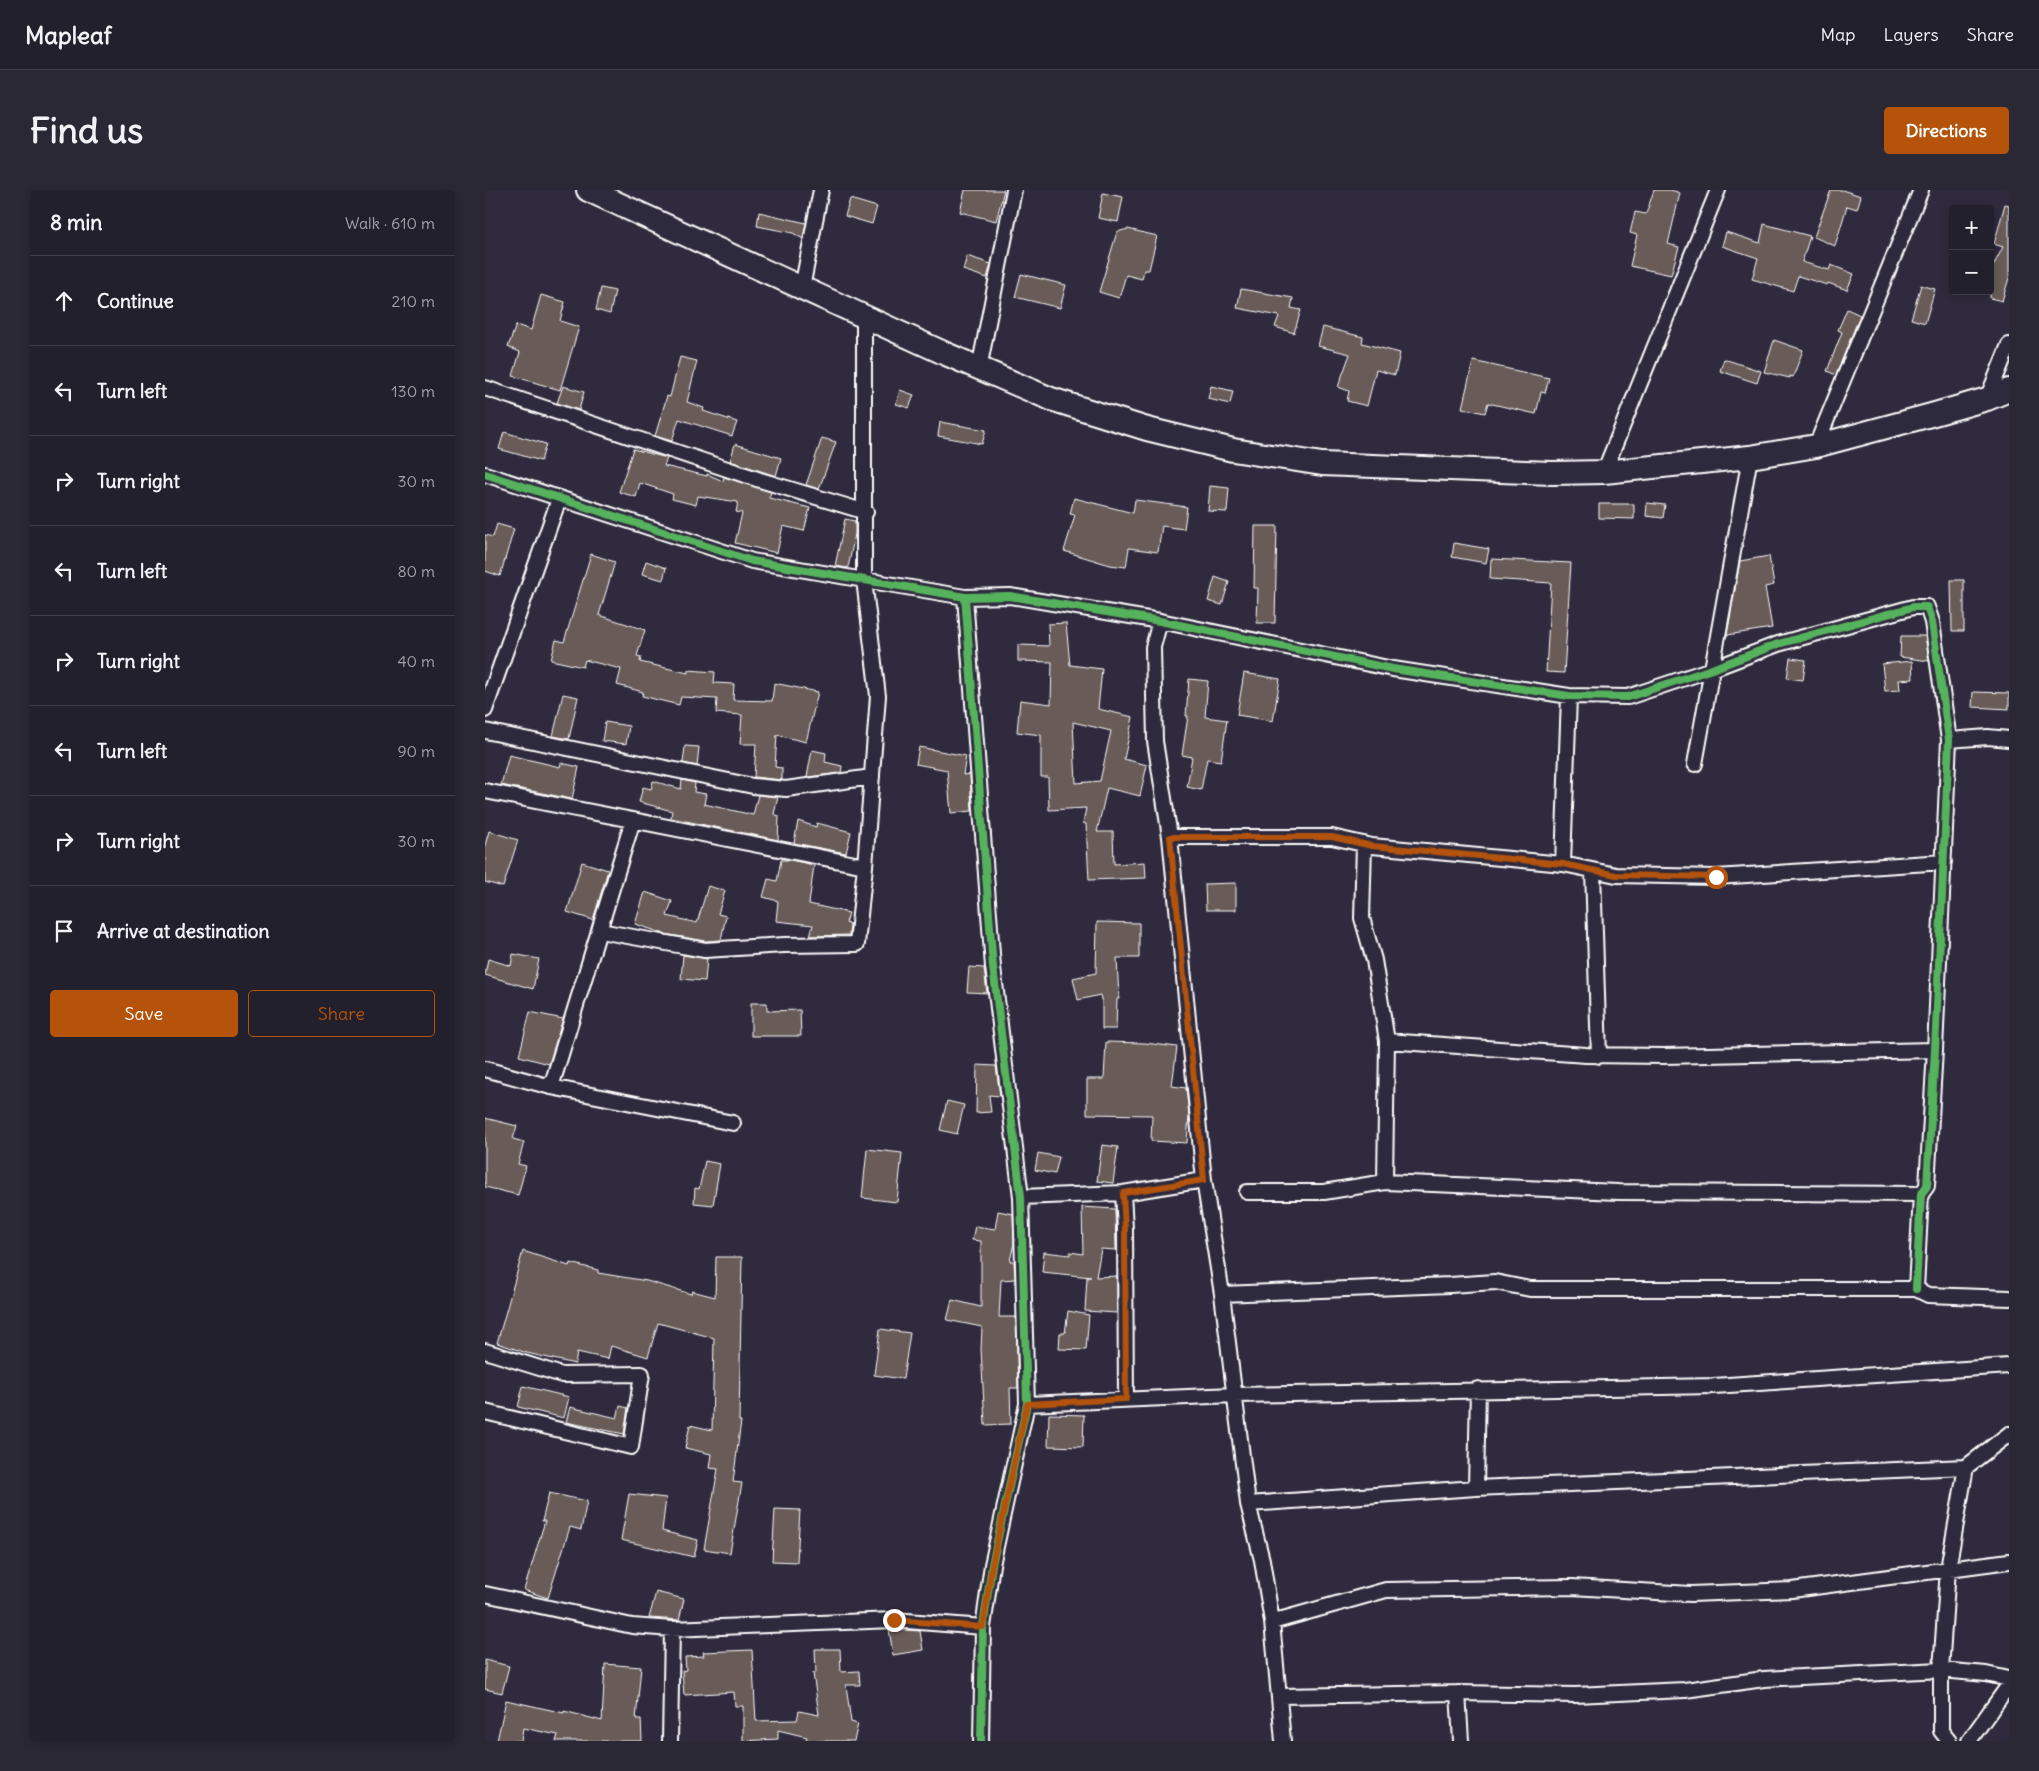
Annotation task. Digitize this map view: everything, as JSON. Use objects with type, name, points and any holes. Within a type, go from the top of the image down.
[{"type":"main road","points":[[588,190],[979,369],[1051,399],[1147,429],[1243,451],[1322,464],[1552,473],[1604,472],[1750,457],[1815,446],[1987,399],[2009,390]]},
{"type":"street","points":[[802,288],[821,190]]},
{"type":"street","points":[[979,369],[1014,190]]},
{"type":"street","points":[[1604,472],[1719,190]]},
{"type":"street","points":[[1815,446],[1921,190]]},
{"type":"street","points":[[600,931],[705,950],[784,945],[857,944],[878,696],[864,580],[866,512],[864,316]]},
{"type":"street","points":[[1987,399],[2009,345]]},
{"type":"street","points":[[485,388],[760,480],[866,512]]},
{"type":"street","points":[[1695,764],[1750,457]]},
{"type":"street","points":[[485,474],[752,562],[965,597],[1010,596],[1160,621],[1393,669],[1569,696],[1628,697],[1712,669],[1778,644],[1913,607],[1927,607],[1932,622],[1949,740],[1927,1186],[1921,1194],[1916,1289]]},
{"type":"street","points":[[485,710],[559,499]]},
{"type":"street","points":[[965,597],[993,967],[1021,1197],[1027,1404],[992,1565],[983,1627],[981,1741]]},
{"type":"street","points":[[1160,621],[1153,647],[1155,741],[1170,837],[1204,1180],[1222,1294],[1248,1504],[1262,1560],[1272,1622],[1283,1741]]},
{"type":"street","points":[[1563,864],[1569,696]]},
{"type":"street","points":[[485,731],[753,786],[786,789],[872,777]]},
{"type":"street","points":[[1949,740],[1988,737],[2009,739]]},
{"type":"street","points":[[485,791],[865,866]]},
{"type":"street","points":[[551,1087],[633,820]]},
{"type":"street","points":[[1170,837],[1332,837],[1364,844],[1563,864],[1616,875],[1716,877],[1944,862]]},
{"type":"street","points":[[1364,844],[1362,918],[1374,960],[1387,1041],[1385,1182]]},
{"type":"street","points":[[1593,871],[1599,1056]]},
{"type":"street","points":[[1387,1041],[1599,1056],[1935,1050]]},
{"type":"street","points":[[485,1069],[551,1087],[733,1123]]},
{"type":"street","points":[[1021,1197],[1123,1193],[1204,1180]]},
{"type":"street","points":[[1247,1192],[1324,1192],[1385,1182],[1618,1192],[1921,1194]]},
{"type":"street","points":[[1123,1193],[1126,1399]]},
{"type":"street","points":[[1222,1294],[1495,1282],[1530,1290],[1916,1289],[1928,1295],[2009,1298]]},
{"type":"street","points":[[485,1351],[562,1375],[642,1374],[631,1447],[485,1412]]},
{"type":"street","points":[[1027,1404],[1234,1395],[1714,1386],[2009,1366]]},
{"type":"street","points":[[1476,1488],[1478,1389]]},
{"type":"street","points":[[1248,1504],[1476,1488],[1966,1467],[2009,1434]]},
{"type":"street","points":[[1949,1741],[1941,1731],[1941,1670],[1948,1569],[1966,1467]]},
{"type":"street","points":[[1272,1622],[1386,1590],[1572,1587],[1700,1594],[1792,1590],[2009,1561]]},
{"type":"street","points":[[485,1594],[632,1626],[672,1629],[894,1620],[983,1627]]},
{"type":"street","points":[[670,1741],[672,1629]]},
{"type":"street","points":[[1280,1696],[1575,1695],[1675,1691],[1763,1679],[1941,1670],[1986,1674],[2009,1679]]},
{"type":"street","points":[[1969,1741],[2009,1685]]},
{"type":"street","points":[[1458,1694],[1461,1741]]},
{"type":"building","points":[[965,190],[1004,190],[996,221],[960,212]]},
{"type":"building","points":[[1654,190],[1671,190],[1680,193],[1668,244],[1679,247],[1671,275],[1630,266],[1637,235],[1630,233],[1635,212],[1646,214]]},
{"type":"building","points":[[1831,190],[1842,190],[1861,196],[1857,209],[1847,206],[1835,246],[1814,237]]},
{"type":"building","points":[[1103,193],[1123,197],[1118,222],[1098,218]]},
{"type":"building","points":[[850,199],[877,207],[872,224],[845,216]]},
{"type":"building","points":[[2005,204],[2009,205],[2009,278],[2002,301],[1990,298],[1990,295],[1994,295],[1994,264],[2003,247],[1994,244]]},
{"type":"building","points":[[759,212],[806,223],[803,239],[793,233],[757,226]]},
{"type":"building","points":[[1764,224],[1810,236],[1802,262],[1829,270],[1831,265],[1854,274],[1847,290],[1828,283],[1827,285],[1798,276],[1793,291],[1752,279],[1758,258],[1722,246],[1726,232],[1760,243]]},
{"type":"building","points":[[1128,229],[1157,236],[1149,270],[1144,270],[1142,279],[1126,275],[1119,298],[1099,292],[1117,232]]},
{"type":"building","points":[[967,256],[991,264],[987,278],[963,270]]},
{"type":"building","points":[[1021,274],[1066,285],[1060,308],[1015,297]]},
{"type":"building","points":[[1921,285],[1935,289],[1925,323],[1911,319]]},
{"type":"building","points":[[601,288],[615,291],[610,314],[596,310]]},
{"type":"building","points":[[1241,289],[1293,298],[1291,308],[1301,310],[1294,333],[1275,327],[1279,316],[1237,308]]},
{"type":"building","points":[[541,295],[565,302],[560,321],[579,327],[560,390],[513,376],[520,352],[508,347],[516,325],[531,330]]},
{"type":"building","points":[[1847,309],[1860,315],[1836,375],[1827,371],[1842,332],[1838,330]]},
{"type":"building","points":[[1323,327],[1363,337],[1362,343],[1400,353],[1395,375],[1376,370],[1367,406],[1347,401],[1349,391],[1338,387],[1350,354],[1318,346]]},
{"type":"building","points":[[1774,340],[1803,350],[1793,377],[1764,372]]},
{"type":"building","points":[[680,357],[697,361],[687,402],[704,408],[703,411],[737,422],[732,436],[679,419],[672,441],[655,436],[667,396],[670,397]]},
{"type":"building","points":[[1724,359],[1761,371],[1757,383],[1720,371]]},
{"type":"building","points":[[1473,361],[1549,378],[1545,393],[1541,392],[1536,414],[1488,403],[1485,413],[1462,408]]},
{"type":"building","points":[[563,386],[584,392],[579,410],[557,403]]},
{"type":"building","points":[[1211,386],[1233,391],[1230,404],[1208,399]]},
{"type":"building","points":[[900,390],[914,395],[909,408],[896,404]]},
{"type":"building","points":[[940,422],[986,430],[982,444],[938,436]]},
{"type":"building","points":[[504,432],[546,444],[541,461],[499,449]]},
{"type":"building","points":[[822,438],[836,442],[819,489],[806,485]]},
{"type":"building","points":[[735,444],[781,458],[776,476],[730,461]]},
{"type":"building","points":[[633,449],[667,458],[664,466],[707,476],[707,474],[723,481],[724,477],[771,492],[769,498],[810,508],[804,531],[783,526],[777,553],[735,543],[742,513],[736,512],[738,502],[698,496],[696,505],[672,499],[673,494],[640,483],[636,497],[619,492]]},
{"type":"building","points":[[1210,486],[1229,488],[1227,512],[1208,511]]},
{"type":"building","points":[[1074,498],[1133,513],[1135,500],[1187,507],[1184,529],[1162,526],[1158,552],[1129,548],[1126,567],[1110,565],[1064,551],[1075,515],[1070,514]]},
{"type":"building","points":[[1647,503],[1665,505],[1663,518],[1646,516]]},
{"type":"building","points":[[1599,504],[1634,504],[1634,519],[1599,518]]},
{"type":"building","points":[[845,519],[855,521],[855,534],[848,568],[835,566]]},
{"type":"building","points":[[497,524],[514,529],[500,576],[485,571],[485,535],[493,537]]},
{"type":"building","points":[[1255,526],[1277,526],[1275,623],[1257,623],[1258,588],[1254,588]]},
{"type":"building","points":[[1454,543],[1489,549],[1486,563],[1452,557]]},
{"type":"building","points":[[591,554],[615,562],[599,615],[645,630],[637,656],[641,657],[640,662],[688,673],[688,670],[715,672],[714,683],[734,684],[733,700],[772,701],[774,683],[818,692],[806,742],[777,735],[775,767],[782,768],[782,780],[754,777],[756,744],[740,744],[742,715],[716,713],[717,699],[681,697],[679,705],[642,696],[643,692],[617,685],[621,669],[585,660],[583,667],[551,660],[556,640],[564,642]]},
{"type":"building","points":[[1769,556],[1774,585],[1765,587],[1772,628],[1727,635],[1740,561]]},
{"type":"building","points":[[1491,559],[1571,563],[1564,673],[1546,672],[1551,583],[1490,579]]},
{"type":"building","points":[[646,561],[666,568],[663,580],[642,574]]},
{"type":"building","points":[[1215,577],[1229,582],[1222,605],[1208,601]]},
{"type":"building","points":[[1951,580],[1964,580],[1964,631],[1952,631]]},
{"type":"building","points":[[1066,623],[1070,665],[1102,669],[1098,709],[1133,717],[1124,759],[1147,765],[1140,796],[1107,788],[1097,832],[1113,832],[1114,864],[1145,862],[1146,878],[1089,880],[1086,824],[1083,823],[1086,808],[1049,810],[1048,777],[1041,777],[1041,735],[1017,732],[1020,700],[1051,704],[1052,662],[1018,661],[1018,645],[1049,646],[1048,624]],"holes":[[[1073,722],[1111,731],[1100,781],[1076,783]]]},
{"type":"building","points":[[1901,636],[1925,636],[1929,661],[1900,657]]},
{"type":"building","points":[[1790,658],[1806,660],[1803,680],[1787,678]]},
{"type":"building","points":[[1912,661],[1913,679],[1899,680],[1900,690],[1885,691],[1882,664]]},
{"type":"building","points":[[1244,673],[1280,679],[1273,721],[1237,715]]},
{"type":"building","points":[[1189,679],[1208,681],[1205,717],[1227,720],[1221,761],[1207,759],[1201,790],[1187,787],[1192,757],[1182,755],[1188,716],[1186,716]]},
{"type":"building","points":[[1973,692],[2009,693],[2009,709],[1972,707]]},
{"type":"building","points":[[563,694],[578,697],[569,739],[553,736]]},
{"type":"building","points":[[605,722],[629,726],[626,744],[602,741]]},
{"type":"building","points":[[685,746],[699,747],[697,766],[683,763]]},
{"type":"building","points":[[919,747],[966,756],[963,775],[970,774],[972,811],[951,813],[947,770],[916,764]]},
{"type":"building","points":[[812,750],[826,753],[825,762],[842,766],[841,773],[807,777]]},
{"type":"building","points":[[509,755],[560,767],[561,763],[579,767],[572,799],[501,785]]},
{"type":"building","points":[[682,780],[695,783],[694,792],[706,794],[704,804],[753,815],[758,795],[778,797],[774,814],[779,816],[778,840],[671,818],[672,811],[639,802],[643,787],[651,789],[653,781],[681,789]]},
{"type":"building","points":[[798,821],[816,827],[817,823],[851,832],[846,853],[794,843]]},
{"type":"building","points":[[489,831],[518,840],[503,887],[485,882],[485,845]]},
{"type":"building","points":[[781,860],[814,865],[809,904],[849,913],[846,923],[850,924],[849,935],[810,936],[813,925],[776,921],[778,901],[763,897],[768,879],[777,881]]},
{"type":"building","points":[[582,862],[608,870],[593,920],[567,912]]},
{"type":"building","points":[[1236,883],[1236,910],[1206,910],[1205,884]]},
{"type":"building","points":[[708,886],[725,891],[718,914],[726,916],[721,940],[706,941],[665,934],[635,924],[645,892],[672,901],[667,916],[697,923]]},
{"type":"building","points":[[1097,922],[1139,923],[1139,958],[1117,958],[1119,999],[1117,999],[1116,1029],[1102,1029],[1102,1000],[1100,995],[1078,1000],[1073,978],[1096,973]]},
{"type":"building","points":[[513,954],[539,959],[533,989],[485,975],[488,959],[511,966]]},
{"type":"building","points":[[683,955],[707,959],[705,981],[681,979]]},
{"type":"building","points":[[969,967],[984,968],[987,993],[967,992]]},
{"type":"building","points":[[751,1003],[767,1003],[767,1011],[800,1010],[801,1036],[751,1036]]},
{"type":"building","points":[[530,1012],[563,1019],[549,1064],[519,1056]]},
{"type":"building","points":[[1106,1042],[1145,1043],[1177,1047],[1172,1086],[1186,1088],[1189,1115],[1187,1143],[1151,1141],[1152,1115],[1087,1114],[1087,1079],[1104,1079]]},
{"type":"building","points":[[977,1065],[996,1066],[1000,1096],[989,1095],[991,1112],[976,1113]]},
{"type":"building","points":[[947,1101],[964,1105],[957,1134],[940,1130]]},
{"type":"building","points":[[485,1118],[517,1126],[513,1139],[524,1142],[518,1164],[526,1166],[518,1195],[485,1187]]},
{"type":"building","points":[[1102,1145],[1118,1147],[1113,1183],[1097,1181]]},
{"type":"building","points":[[867,1149],[902,1153],[897,1202],[862,1198]]},
{"type":"building","points":[[1038,1153],[1059,1157],[1055,1174],[1035,1170]]},
{"type":"building","points":[[705,1161],[720,1164],[713,1205],[694,1203],[695,1188],[699,1189]]},
{"type":"building","points":[[1082,1207],[1115,1209],[1116,1250],[1101,1249],[1096,1277],[1117,1276],[1117,1313],[1085,1311],[1087,1277],[1091,1277],[1042,1272],[1044,1252],[1070,1255],[1070,1252],[1083,1254]]},
{"type":"building","points":[[998,1211],[1013,1214],[1014,1243],[1010,1261],[1014,1261],[1015,1279],[1001,1280],[999,1317],[1016,1317],[1018,1388],[1010,1388],[1011,1424],[985,1425],[981,1349],[982,1327],[947,1320],[952,1300],[981,1307],[981,1241],[972,1240],[975,1226],[995,1229]]},
{"type":"building","points":[[523,1251],[569,1266],[570,1263],[598,1270],[598,1273],[647,1281],[691,1294],[692,1291],[715,1297],[716,1257],[742,1257],[739,1421],[741,1421],[733,1482],[742,1483],[730,1553],[704,1549],[718,1469],[709,1468],[711,1454],[685,1448],[690,1425],[712,1430],[714,1338],[658,1323],[648,1357],[611,1346],[608,1359],[577,1352],[575,1364],[527,1353],[497,1343]]},
{"type":"building","points":[[1068,1311],[1089,1315],[1086,1350],[1059,1349],[1060,1333],[1065,1333]]},
{"type":"building","points":[[880,1329],[910,1333],[903,1379],[874,1375]]},
{"type":"building","points":[[523,1386],[569,1397],[564,1418],[518,1407]]},
{"type":"building","points":[[620,1406],[628,1408],[624,1434],[566,1422],[570,1407],[617,1418]]},
{"type":"building","points":[[1049,1414],[1084,1415],[1083,1447],[1048,1446]]},
{"type":"building","points":[[549,1493],[587,1501],[581,1530],[570,1527],[548,1598],[524,1590],[545,1521],[542,1521]]},
{"type":"building","points":[[629,1494],[666,1498],[662,1531],[698,1540],[694,1557],[621,1540]]},
{"type":"building","points":[[775,1509],[800,1510],[797,1562],[772,1561]]},
{"type":"building","points":[[656,1592],[684,1599],[679,1620],[649,1618]]},
{"type":"building","points":[[889,1629],[920,1631],[923,1650],[893,1655]]},
{"type":"building","points":[[815,1649],[840,1649],[841,1672],[859,1671],[860,1685],[846,1685],[851,1722],[858,1724],[854,1741],[806,1741],[807,1737],[778,1730],[778,1739],[743,1741],[743,1706],[735,1706],[734,1692],[684,1695],[682,1671],[686,1670],[685,1657],[704,1656],[703,1652],[752,1650],[756,1721],[797,1720],[799,1711],[819,1715],[813,1673],[816,1673]]},
{"type":"building","points":[[485,1660],[509,1666],[502,1693],[485,1689]]},
{"type":"building","points":[[605,1664],[641,1667],[636,1719],[641,1719],[642,1741],[556,1741],[558,1735],[523,1728],[521,1741],[497,1741],[506,1700],[564,1713],[564,1711],[602,1721]]},
{"type":"cycle path","points":[[485,474],[752,561],[965,597],[1010,596],[1160,621],[1393,669],[1569,696],[1628,697],[1712,669],[1778,644],[1913,607],[1927,607],[1932,622],[1949,740],[1927,1186],[1921,1194],[1916,1289]]},
{"type":"cycle path","points":[[965,597],[993,967],[1021,1197],[1027,1404],[992,1565],[983,1627],[981,1741]]},
{"type":"route","points":[[894,1620],[983,1627],[992,1565],[1027,1404],[1126,1399],[1123,1193],[1204,1180],[1170,837],[1332,837],[1372,846],[1563,864],[1616,875],[1716,877]]}]
